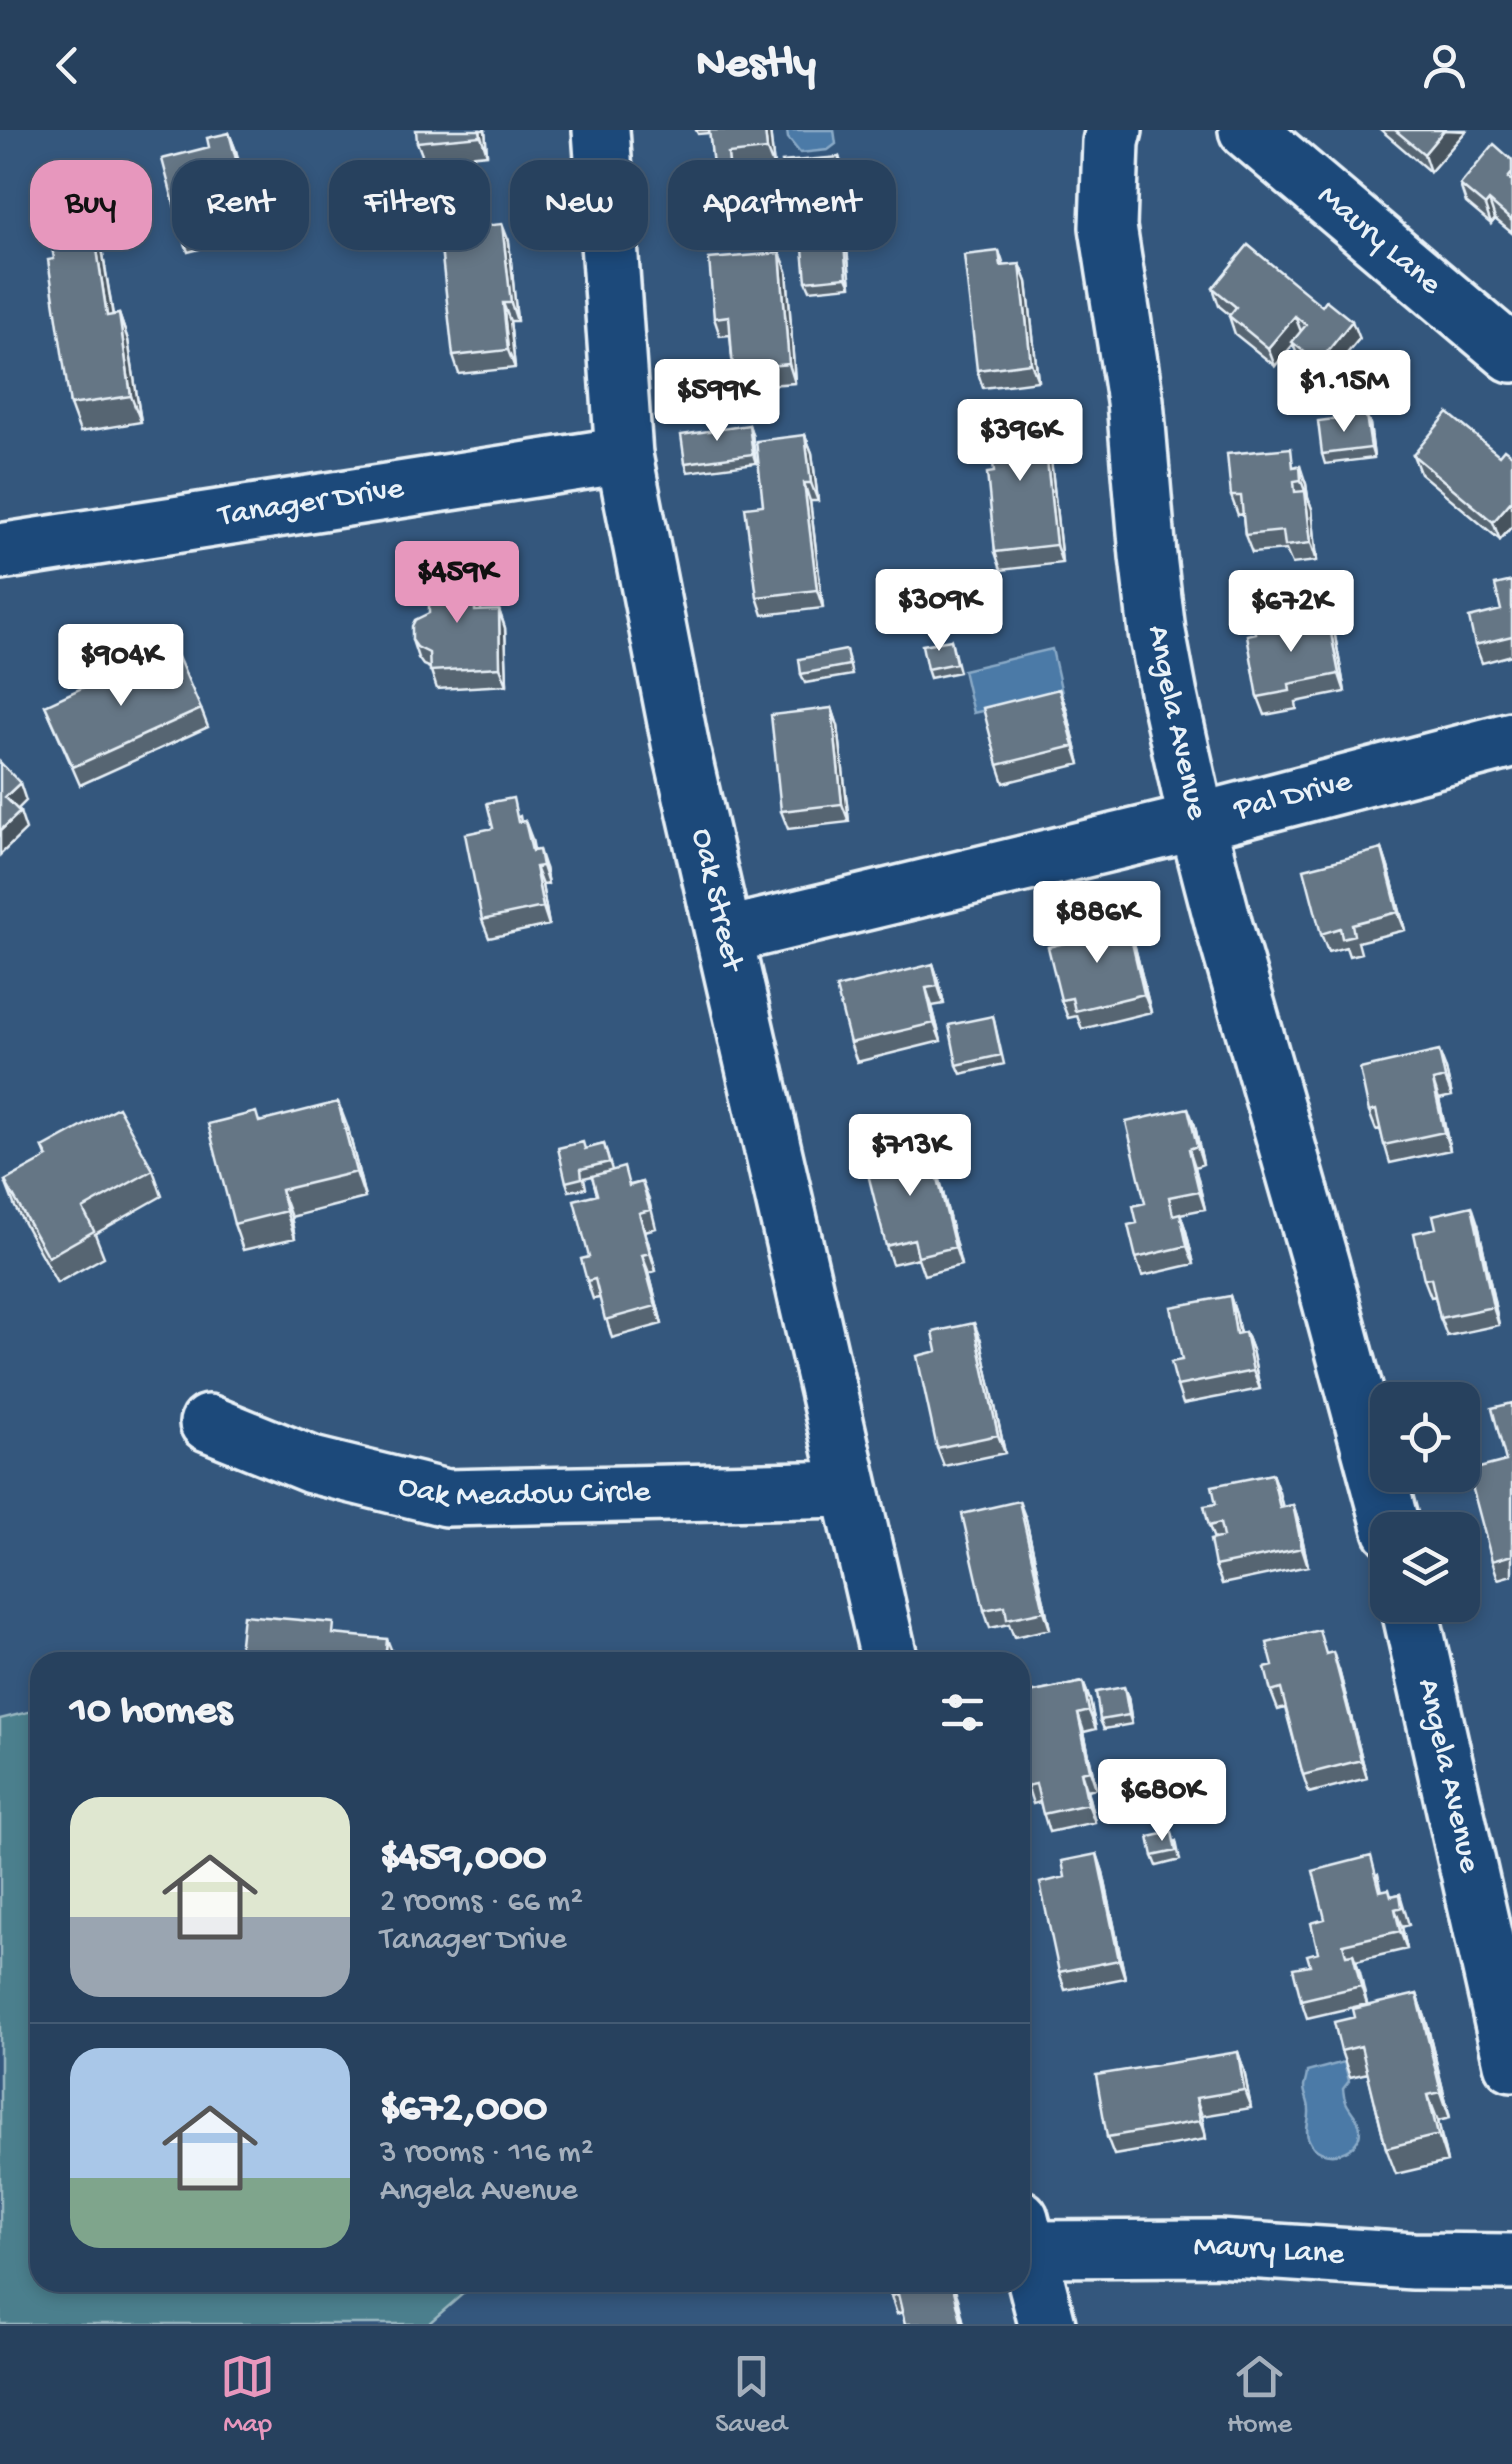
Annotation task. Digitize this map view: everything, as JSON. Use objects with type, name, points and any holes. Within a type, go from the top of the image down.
[{"type":"street","name":"Oak Street","points":[[601,130],[624,455],[681,748],[888,1652]]},
{"type":"street","name":"Angela Avenue","points":[[1114,130],[1108,227],[1135,401],[1158,632],[1197,822],[1387,1512]]},
{"type":"street","name":"Maury Lane","points":[[1248,130],[1512,354]]},
{"type":"street","name":"Tanager Drive","points":[[0,552],[624,455]]},
{"type":"street","name":"Pal Drive","points":[[725,936],[1197,822],[1512,740]]},
{"type":"street","name":"Oak Meadow Circle","points":[[208,1423],[312,1465],[446,1498],[849,1488]]},
{"type":"street","name":"Angela Avenue","points":[[1413,1622],[1512,2063]]},
{"type":"street","name":"Maury Lane","points":[[1030,2234],[1413,2261],[1512,2262]]},
{"type":"street","points":[[1030,2257],[1047,2324]]},
{"type":"green space","points":[[30,1712],[30,2292],[465,2292],[428,2324],[0,2324],[0,1719]]},
{"type":"water","points":[[787,130],[834,130],[836,144],[828,150],[800,153],[788,138]]},
{"type":"water","points":[[1052,649],[1062,693],[973,713],[963,670]]},
{"type":"water","points":[[1344,2062],[1349,2081],[1343,2089],[1344,2096],[1360,2131],[1353,2146],[1329,2154],[1309,2140],[1309,2107],[1304,2087],[1307,2072]]},
{"type":"building","points":[[416,130],[480,130],[481,136],[417,142]]},
{"type":"building","points":[[709,130],[765,130],[767,150],[728,154],[729,160],[712,160]]},
{"type":"building","points":[[1395,130],[1444,130],[1424,154]]},
{"type":"building","points":[[229,133],[236,160],[172,160],[172,196],[162,159],[209,147],[207,138]]},
{"type":"building","points":[[1494,144],[1512,160],[1508,178],[1512,181],[1512,221],[1489,201],[1485,206],[1460,185]]},
{"type":"building","points":[[502,224],[511,303],[503,303],[508,350],[453,356],[441,250],[490,250],[490,225]]},
{"type":"building","points":[[1248,245],[1322,306],[1326,300],[1352,321],[1318,363],[1292,342],[1306,325],[1295,316],[1268,348],[1229,316],[1236,307],[1213,288]]},
{"type":"building","points":[[52,250],[97,250],[107,316],[119,314],[131,396],[70,405],[48,260],[54,259]]},
{"type":"building","points":[[803,250],[844,250],[847,277],[806,281]]},
{"type":"building","points":[[999,251],[1001,266],[1020,264],[1031,363],[977,370],[964,255]]},
{"type":"building","points":[[780,253],[789,364],[733,369],[729,316],[714,318],[709,259]]},
{"type":"building","points":[[1042,413],[1056,545],[995,552],[987,473],[994,472],[988,419]]},
{"type":"building","points":[[1448,413],[1499,455],[1504,449],[1512,455],[1512,500],[1493,522],[1413,455]]},
{"type":"building","points":[[1366,415],[1371,448],[1322,454],[1318,421]]},
{"type":"building","points":[[749,425],[753,454],[685,463],[681,435]]},
{"type":"building","points":[[805,435],[811,483],[804,483],[817,590],[757,597],[745,507],[763,505],[756,441]]},
{"type":"building","points":[[1291,448],[1293,467],[1300,466],[1301,480],[1294,481],[1295,492],[1305,491],[1311,543],[1285,546],[1283,531],[1245,535],[1241,496],[1231,496],[1227,454]]},
{"type":"building","points":[[474,572],[475,611],[499,610],[500,667],[430,671],[429,653],[412,640],[415,620],[429,613],[429,574]]},
{"type":"building","points":[[1512,581],[1512,636],[1475,645],[1469,618],[1501,610],[1495,585]]},
{"type":"building","points":[[1328,618],[1339,674],[1289,684],[1290,691],[1258,697],[1247,635],[1256,633],[1254,623],[1276,619],[1278,627]]},
{"type":"building","points":[[951,640],[956,663],[927,669],[922,645]]},
{"type":"building","points":[[846,650],[849,665],[801,674],[799,659]]},
{"type":"building","points":[[178,657],[201,709],[73,767],[45,705],[129,666],[134,677]]},
{"type":"building","points":[[1059,689],[1074,746],[998,765],[983,708]]},
{"type":"building","points":[[832,708],[842,804],[781,811],[771,715]]},
{"type":"building","points":[[0,762],[20,783],[5,797],[20,812],[0,831]]},
{"type":"building","points":[[513,798],[518,822],[525,821],[532,851],[539,850],[542,866],[535,867],[543,907],[482,920],[465,834],[493,828],[487,803]]},
{"type":"building","points":[[1382,849],[1398,912],[1352,924],[1354,935],[1342,938],[1340,928],[1321,934],[1304,869]]},
{"type":"building","points":[[1102,918],[1105,926],[1127,921],[1144,994],[1075,1011],[1072,998],[1061,1000],[1048,947],[1089,937],[1086,922]]},
{"type":"building","points":[[933,964],[938,986],[926,988],[934,1023],[850,1043],[836,988]]},
{"type":"building","points":[[993,1016],[1001,1055],[957,1065],[949,1025]]},
{"type":"building","points":[[1439,1051],[1445,1078],[1433,1081],[1444,1132],[1384,1145],[1376,1110],[1369,1112],[1360,1069]]},
{"type":"building","points":[[338,1102],[356,1172],[281,1190],[286,1211],[234,1224],[208,1124],[256,1112],[259,1122]]},
{"type":"building","points":[[118,1107],[153,1170],[83,1209],[94,1231],[48,1257],[5,1181],[48,1157],[43,1148]]},
{"type":"building","points":[[1188,1108],[1197,1146],[1189,1149],[1199,1191],[1169,1197],[1173,1215],[1180,1213],[1187,1246],[1136,1258],[1128,1225],[1137,1223],[1133,1206],[1145,1203],[1126,1122]]},
{"type":"building","points":[[583,1142],[585,1149],[604,1144],[609,1162],[581,1169],[582,1178],[566,1182],[558,1148]]},
{"type":"building","points":[[929,1142],[955,1247],[918,1256],[914,1239],[886,1246],[864,1158]]},
{"type":"building","points":[[624,1167],[629,1186],[642,1182],[650,1210],[639,1213],[650,1253],[642,1255],[656,1306],[605,1320],[595,1279],[587,1281],[581,1259],[589,1257],[574,1200],[597,1194],[592,1176]]},
{"type":"building","points":[[1472,1206],[1493,1307],[1440,1318],[1431,1278],[1424,1279],[1414,1233],[1436,1228],[1433,1215]]},
{"type":"building","points":[[1230,1296],[1236,1334],[1245,1332],[1253,1371],[1177,1386],[1171,1362],[1182,1360],[1171,1307]]},
{"type":"building","points":[[974,1323],[998,1435],[937,1448],[917,1356],[937,1351],[933,1332]]},
{"type":"building","points":[[1512,1403],[1512,1555],[1492,1561],[1474,1492],[1480,1492],[1480,1468],[1506,1461],[1492,1408]]},
{"type":"building","points":[[1272,1474],[1280,1508],[1293,1505],[1302,1548],[1215,1566],[1210,1540],[1223,1537],[1220,1523],[1209,1526],[1204,1506],[1216,1504],[1212,1486]]},
{"type":"building","points":[[1019,1501],[1044,1611],[1007,1619],[1005,1606],[984,1610],[962,1514]]},
{"type":"building","points":[[243,1615],[334,1623],[333,1634],[387,1639],[386,1652],[239,1652]]},
{"type":"building","points":[[1319,1630],[1326,1654],[1333,1652],[1361,1760],[1303,1775],[1281,1689],[1271,1692],[1265,1668],[1273,1666],[1267,1643]]},
{"type":"building","points":[[1083,1682],[1089,1711],[1078,1714],[1090,1770],[1081,1772],[1088,1804],[1043,1814],[1036,1784],[1030,1785],[1030,1693]]},
{"type":"building","points":[[1124,1687],[1129,1715],[1100,1720],[1096,1692]]},
{"type":"building","points":[[1172,1832],[1176,1851],[1153,1856],[1149,1837]]},
{"type":"building","points":[[1097,1854],[1119,1960],[1059,1972],[1040,1883],[1065,1877],[1062,1861]]},
{"type":"building","points":[[1371,1856],[1380,1891],[1389,1889],[1391,1896],[1400,1894],[1402,1907],[1395,1909],[1400,1931],[1343,1944],[1346,1955],[1353,1954],[1361,1986],[1301,2000],[1293,1968],[1310,1965],[1307,1955],[1318,1952],[1311,1923],[1325,1919],[1313,1871]]},
{"type":"building","points":[[1417,1994],[1441,2092],[1428,2095],[1438,2135],[1386,2148],[1361,2046],[1341,2051],[1334,2022],[1355,2017],[1353,2009]]},
{"type":"building","points":[[1238,2052],[1244,2090],[1196,2098],[1200,2121],[1107,2137],[1096,2075]]},
{"type":"building","points":[[890,2292],[954,2292],[962,2324],[905,2324],[898,2294],[891,2296]]}]
